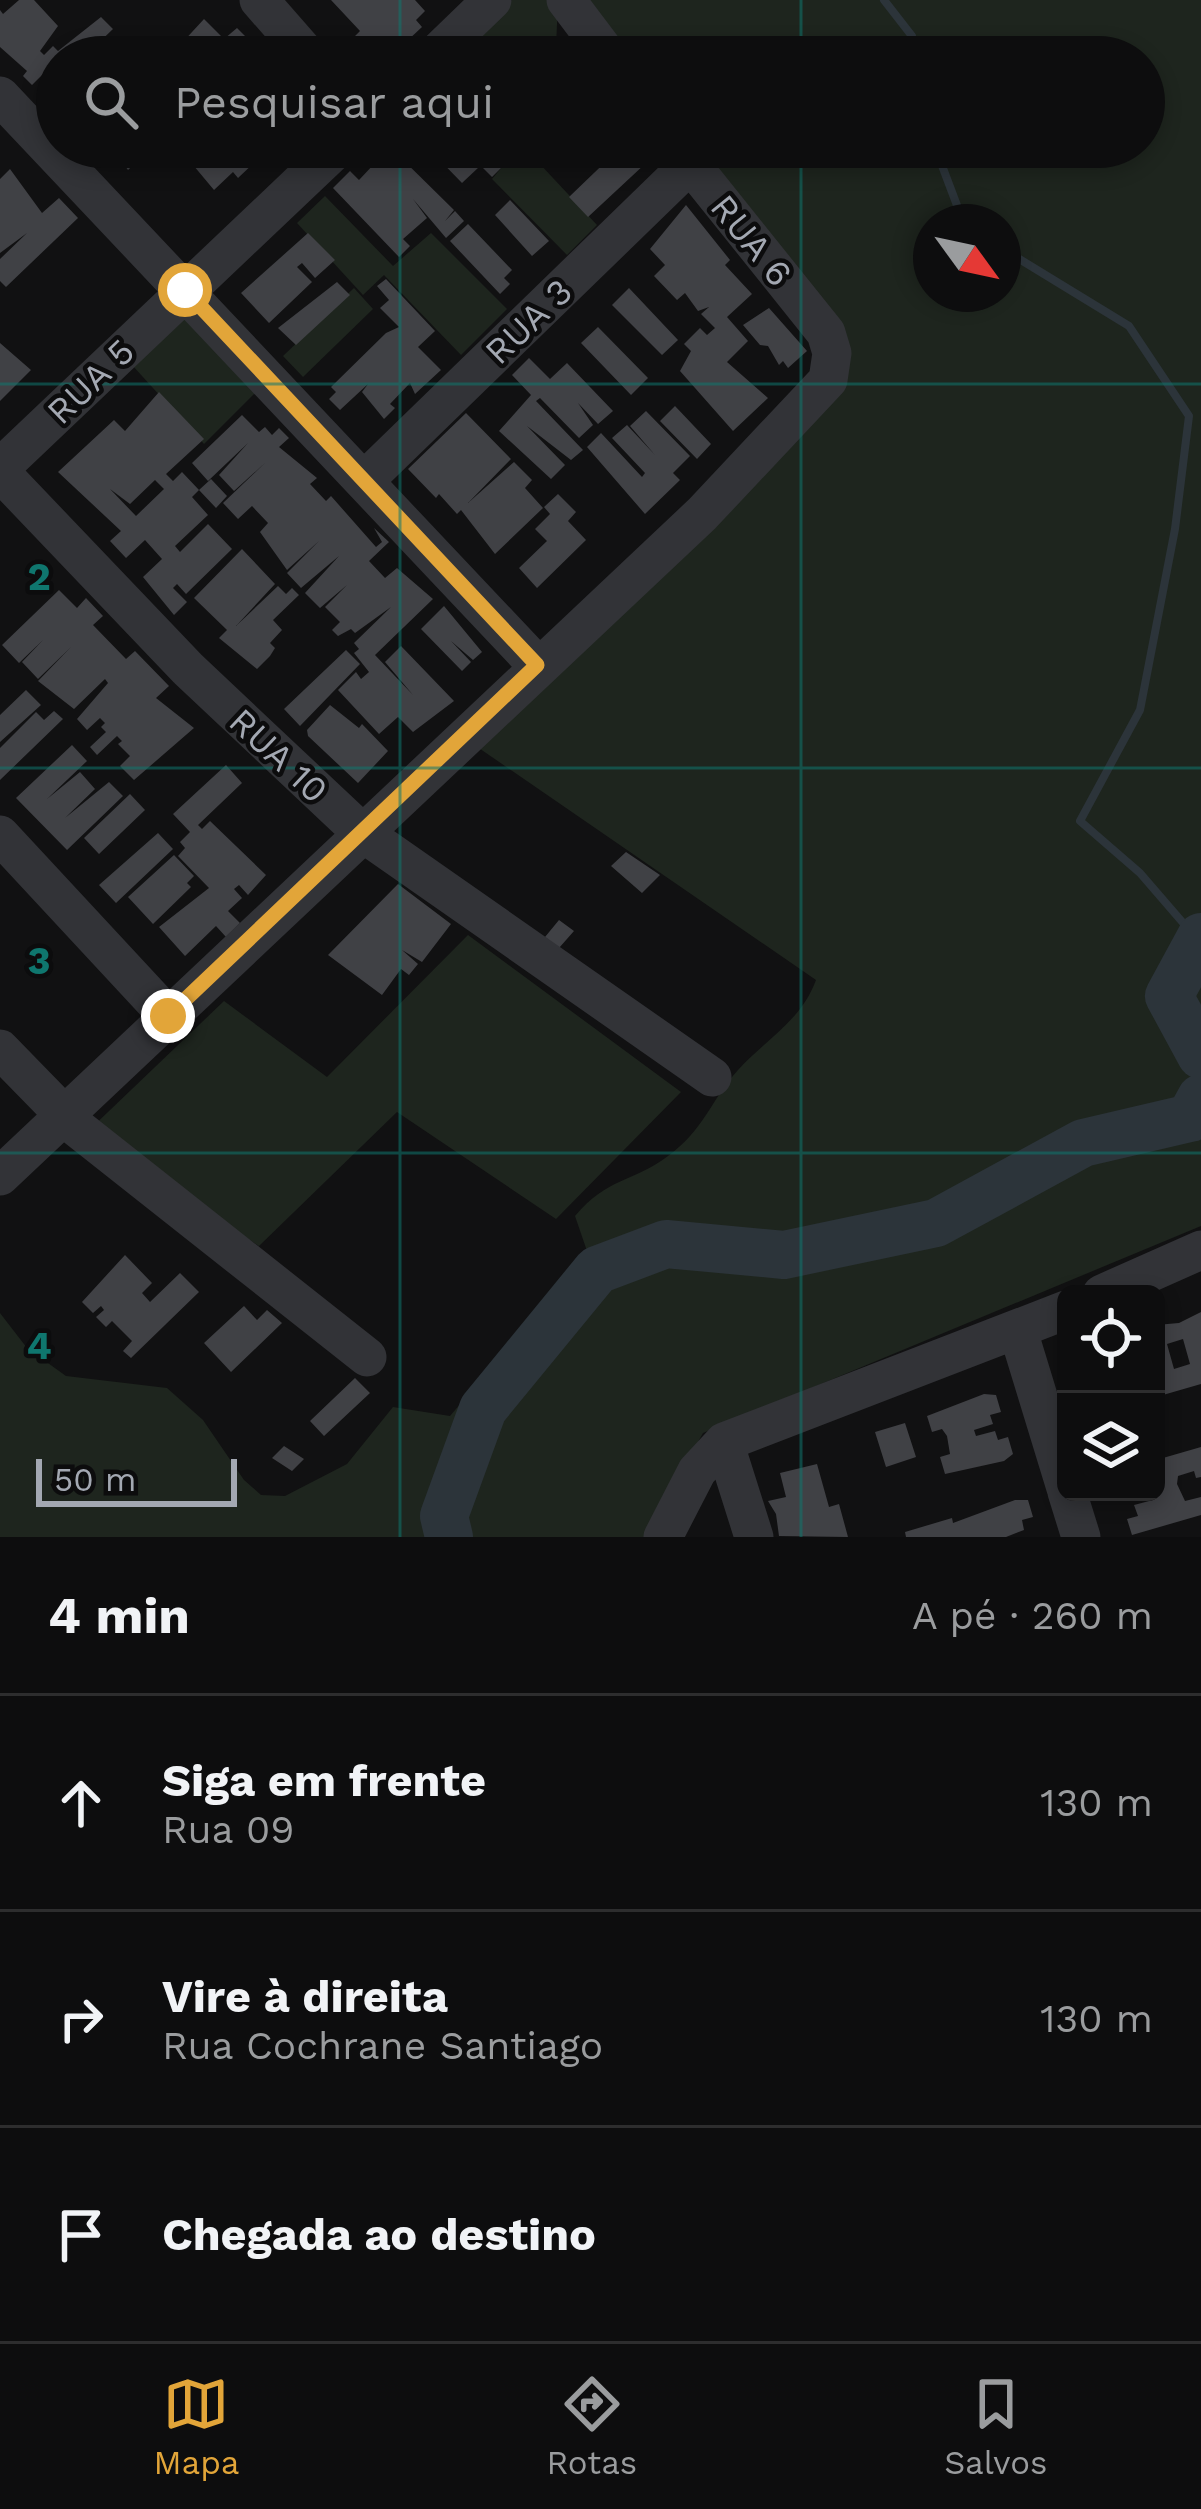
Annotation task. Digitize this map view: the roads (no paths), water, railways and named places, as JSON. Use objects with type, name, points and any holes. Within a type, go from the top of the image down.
[{"type":"street","points":[[259,0],[291,36]]},
{"type":"street","points":[[455,36],[492,0]]},
{"type":"street","points":[[566,0],[593,36]]},
{"type":"street","points":[[0,96],[36,134]]},
{"type":"street","points":[[0,1176],[537,665],[367,478],[69,168]]},
{"type":"street","name":"RUA 5","points":[[0,470],[316,168]]},
{"type":"street","name":"RUA 3","points":[[367,478],[670,168]]},
{"type":"street","name":"RUA 6","points":[[537,665],[702,514],[806,409],[828,380],[832,353],[826,333],[693,168]]},
{"type":"street","name":"RUA 10","points":[[0,470],[188,669],[360,831],[712,1077]]},
{"type":"street","points":[[0,835],[168,1016]]},
{"type":"street","points":[[0,1048],[64,1115],[368,1357]]},
{"type":"street","points":[[1122,1285],[1201,1250]]},
{"type":"street","points":[[663,1537],[697,1471],[724,1442],[1057,1314]]},
{"type":"street","points":[[1018,1331],[1057,1460]]},
{"type":"street","points":[[724,1442],[754,1537]]},
{"type":"street","points":[[1070,1501],[1081,1537]]},
{"type":"waterway","points":[[884,0],[912,36]]},
{"type":"waterway","points":[[943,168],[956,204]]},
{"type":"waterway","points":[[1021,260],[1129,326],[1189,416],[1175,529],[1140,710],[1080,821],[1140,873],[1197,939]]},
{"type":"waterway","points":[[1201,937],[1169,996],[1201,1055]]},
{"type":"waterway","points":[[449,1537],[444,1516],[483,1409],[597,1270],[666,1244],[784,1255],[936,1223],[1083,1143],[1190,1118],[1201,1098]]}]
